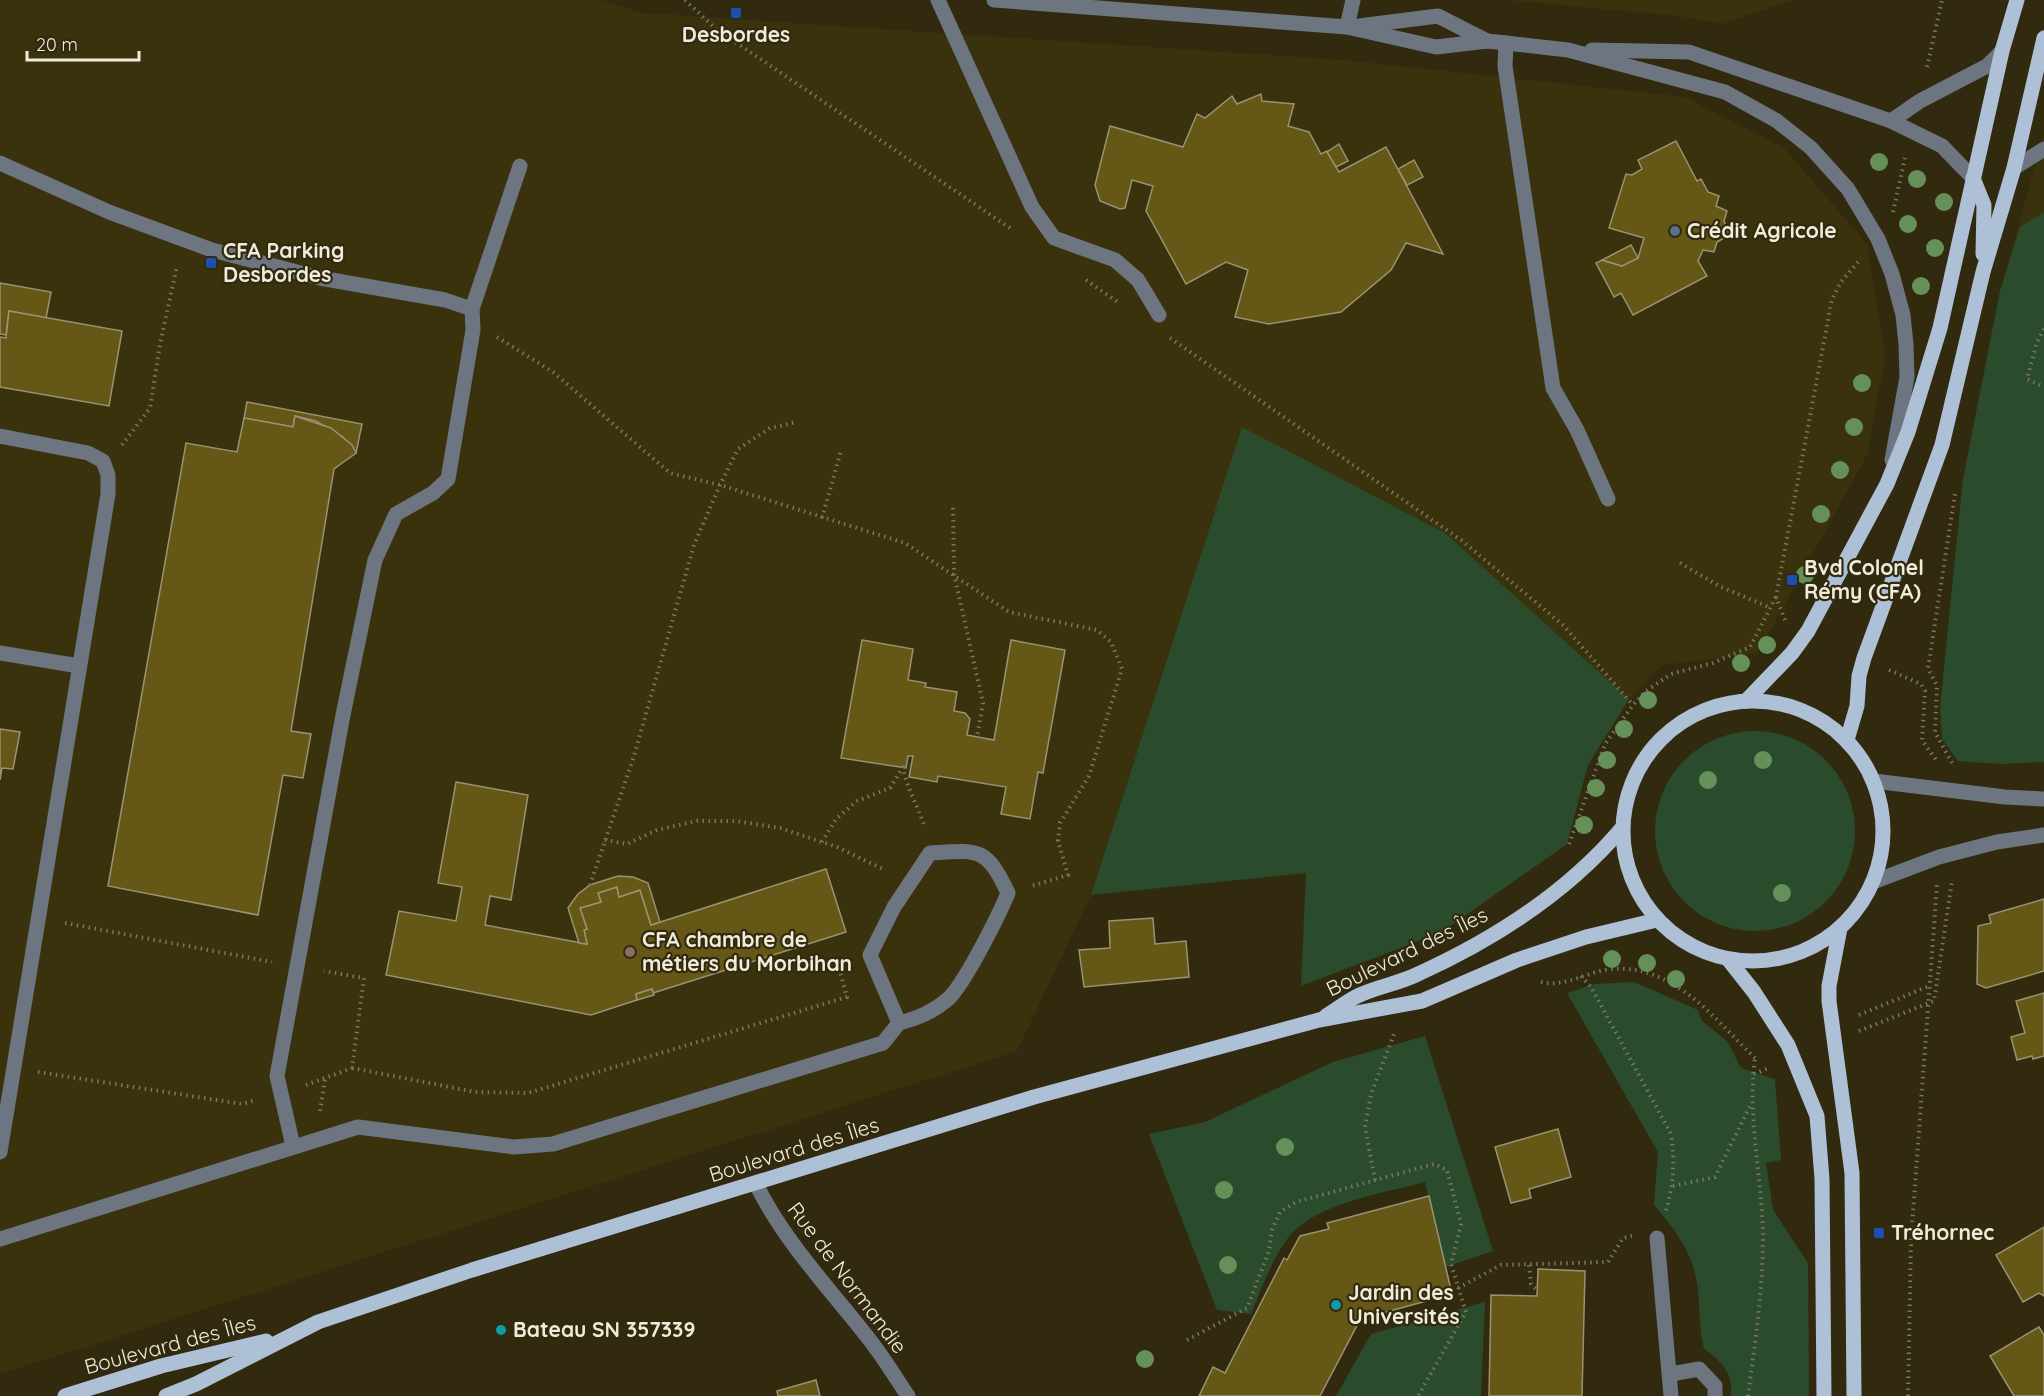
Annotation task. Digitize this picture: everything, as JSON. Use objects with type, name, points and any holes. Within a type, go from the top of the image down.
[{"type":"main road","points":[[1746,701],[1792,653],[1808,631],[1887,484],[1908,432],[1925,381],[2002,51],[2017,0]]},
{"type":"main road","points":[[1847,740],[1857,706],[1859,676],[1864,658],[1942,445],[1983,272],[2014,168],[2044,38]]},
{"type":"main road","points":[[1973,178],[1984,205],[1983,272]]},
{"type":"main road","points":[[1746,701],[1783,704],[1817,718],[1847,740],[1874,781],[1882,814],[1882,849],[1873,882],[1859,906],[1840,928],[1807,949],[1768,960],[1728,959],[1702,951],[1678,937],[1657,920],[1637,892],[1626,861],[1622,828],[1626,801],[1635,774],[1650,750],[1670,729],[1693,714],[1719,705],[1746,701]]},
{"type":"main road","name":"Boulevard des Îles","points":[[1319,1020],[1360,994],[1415,976],[1465,952],[1509,925],[1548,898],[1598,856],[1622,828]]},
{"type":"main road","name":"Boulevard des Îles","points":[[166,1396],[196,1384],[286,1336],[318,1322],[472,1270],[1034,1097],[1319,1020],[1422,1002],[1517,960],[1587,937],[1657,920]]},
{"type":"main road","points":[[1840,928],[1829,986],[1832,1042],[1852,1173],[1854,1396]]},
{"type":"main road","points":[[1728,959],[1754,992],[1793,1057],[1817,1116],[1822,1179],[1824,1396]]},
{"type":"main road","name":"Boulevard des Îles","points":[[65,1396],[161,1366],[286,1336]]},
{"type":"street","points":[[938,0],[1038,214],[1054,238],[1115,260],[1137,280],[1160,315]]},
{"type":"street","points":[[994,0],[1347,27],[1436,47],[1487,41],[1568,50],[1689,52],[1891,121],[1942,146],[1973,178]]},
{"type":"street","points":[[1347,27],[1353,0]]},
{"type":"street","points":[[1347,27],[1438,16],[1487,41]]},
{"type":"street","points":[[1506,43],[1505,66],[1553,388],[1577,430],[1608,499]]},
{"type":"street","points":[[1568,50],[1725,92],[1777,121],[1811,148],[1848,189],[1878,239],[1903,315],[1907,366],[1899,428],[1887,484]]},
{"type":"street","points":[[1891,121],[1920,101],[1987,66],[2002,51]]},
{"type":"street","points":[[2014,168],[2044,150]]},
{"type":"street","points":[[0,163],[109,212],[212,250],[320,278],[445,300],[472,309]]},
{"type":"street","points":[[293,1146],[279,1093],[277,1076],[296,966],[375,560],[396,514],[432,493],[448,479],[473,330],[472,309],[520,166]]},
{"type":"street","points":[[0,436],[88,453],[103,461],[108,475],[108,494],[0,1152]]},
{"type":"street","points":[[0,653],[79,666]]},
{"type":"street","points":[[1874,781],[1939,790],[2044,799]]},
{"type":"street","points":[[1873,882],[1939,857],[1997,842],[2044,835]]},
{"type":"street","points":[[0,1239],[358,1126],[514,1147],[553,1144],[883,1043],[899,1023],[921,1017],[950,997],[998,917],[1008,893],[996,868],[982,855],[958,849],[930,853],[894,907],[870,955],[899,1023]]},
{"type":"street","name":"Rue de Normandie","points":[[756,1184],[768,1208],[810,1267],[873,1344],[908,1396]]},
{"type":"street","points":[[1657,1238],[1671,1374],[1671,1396]]},
{"type":"street","points":[[1671,1374],[1699,1369],[1715,1386],[1715,1396]]},
{"type":"path","points":[[1924,77],[1942,0]]},
{"type":"path","points":[[1567,848],[1605,744],[1640,698],[1671,674],[1713,663],[1749,647],[1771,608],[1776,597],[1832,299],[1841,282],[1878,239],[1892,217],[1911,131]]},
{"type":"path","points":[[103,461],[129,437],[150,408],[160,344],[183,240]]},
{"type":"path","points":[[2044,329],[2037,342],[2027,379],[2044,387]]},
{"type":"path","points":[[473,330],[501,338],[553,372],[670,473],[720,485],[905,543],[1009,612],[1097,630],[1111,642],[1122,669],[1089,776],[1060,823],[1058,841],[1068,875],[1008,893]]},
{"type":"path","points":[[590,885],[634,756],[694,545],[720,485],[738,448],[770,428],[796,422]]},
{"type":"path","points":[[822,518],[841,451]]},
{"type":"path","points":[[953,508],[954,574],[983,703],[977,737]]},
{"type":"path","points":[[1680,563],[1719,586],[1771,608]]},
{"type":"path","points":[[1776,597],[1784,619]]},
{"type":"path","points":[[1881,666],[1921,684],[1925,691],[1922,740],[1940,770],[1939,790]]},
{"type":"path","points":[[1928,668],[1937,686],[1935,732],[1951,759],[1953,770]]},
{"type":"path","points":[[822,842],[836,819],[857,801],[890,788],[903,767],[907,790],[916,802],[934,853]]},
{"type":"path","points":[[605,840],[627,844],[657,830],[697,821],[780,828],[822,842],[911,882]]},
{"type":"path","points":[[1908,1396],[1911,1240],[1939,857]]},
{"type":"path","points":[[1832,1042],[1934,1001],[1953,872]]},
{"type":"path","points":[[39,918],[364,978],[352,1068]]},
{"type":"path","points":[[14,1068],[242,1104],[338,1075],[352,1068],[475,1092],[528,1093],[847,997],[838,965],[870,955]]},
{"type":"path","points":[[1596,972],[1615,969],[1636,971],[1662,978],[1708,1010],[1755,1058],[1751,1104],[1759,1168],[1763,1238],[1756,1336],[1748,1396]]},
{"type":"path","points":[[1458,1288],[1501,1265],[1608,1262],[1623,1238],[1643,1232],[1657,1238],[1674,1186],[1675,1160],[1671,1134],[1591,987],[1581,976]]},
{"type":"path","points":[[1855,1017],[1929,986]]},
{"type":"path","points":[[1375,1180],[1365,1127],[1371,1094],[1395,1031]]},
{"type":"path","points":[[1753,1074],[1793,1057]]},
{"type":"path","points":[[1674,1186],[1715,1177],[1751,1104]]},
{"type":"path","points":[[1188,1340],[1247,1308],[1269,1251],[1272,1230],[1280,1212],[1296,1202],[1434,1164],[1447,1170],[1461,1224],[1451,1263],[1466,1312],[1418,1396]]},
{"type":"path","points":[[1529,1265],[1531,1284],[1537,1290]]},
{"type":"shaded area","points":[[0,0],[601,0],[643,13],[1343,60],[1685,97],[1784,148],[1867,244],[1885,357],[1867,455],[1758,653],[1662,665],[1629,699],[1445,533],[1242,428],[1091,895],[1017,1051],[0,1374]]},
{"type":"shaded area","points":[[1506,0],[1792,0],[1721,24],[1679,16]]},
{"type":"shaded area","points":[[2044,134],[2044,212],[2020,227],[2000,291]]},
{"type":"green space","points":[[2044,212],[2044,762],[2001,764],[1958,761],[1942,739],[1940,707],[1963,479],[2000,291],[2020,227]]},
{"type":"green space","points":[[1242,427],[1445,533],[1629,699],[1588,765],[1567,844],[1442,932],[1301,986],[1306,873],[1091,895]]},
{"type":"green space","points":[[1755,731],[1784,735],[1811,748],[1826,760],[1838,775],[1851,802],[1855,831],[1851,860],[1838,887],[1826,902],[1811,914],[1784,927],[1755,931],[1726,927],[1699,914],[1684,902],[1672,887],[1659,860],[1655,831],[1659,802],[1672,775],[1684,760],[1699,748],[1726,735]]},
{"type":"green space","points":[[1634,982],[1698,1010],[1702,1021],[1727,1041],[1741,1068],[1775,1079],[1781,1160],[1766,1163],[1773,1210],[1808,1263],[1809,1396],[1731,1396],[1730,1381],[1725,1368],[1704,1349],[1698,1287],[1690,1258],[1680,1239],[1654,1205],[1658,1152],[1567,993],[1595,984]]},
{"type":"green space","points":[[1425,1036],[1493,1251],[1446,1267],[1425,1182],[1360,1198],[1313,1217],[1300,1226],[1284,1243],[1251,1314],[1217,1310],[1149,1134],[1205,1122],[1333,1062]]},
{"type":"green space","points":[[1485,1302],[1481,1396],[1336,1396],[1371,1334]]},
{"type":"building","points":[[1261,94],[1262,101],[1294,104],[1288,126],[1309,132],[1321,154],[1327,151],[1339,172],[1386,147],[1443,254],[1406,243],[1391,270],[1341,312],[1269,324],[1235,317],[1248,270],[1226,262],[1186,284],[1146,211],[1153,186],[1132,180],[1125,208],[1120,209],[1100,201],[1095,185],[1110,126],[1183,147],[1197,114],[1205,118],[1232,96],[1237,104]]},
{"type":"building","name":"Crédit Agricole","points":[[1676,141],[1697,181],[1701,179],[1708,192],[1719,196],[1716,206],[1727,211],[1724,221],[1730,235],[1717,242],[1714,252],[1703,250],[1698,261],[1707,276],[1633,315],[1621,293],[1614,297],[1596,263],[1602,260],[1622,266],[1638,258],[1644,238],[1609,228],[1626,174],[1632,175],[1642,169],[1638,160]]},
{"type":"building","points":[[1339,144],[1348,161],[1336,167],[1327,152]]},
{"type":"building","points":[[1414,160],[1423,177],[1407,185],[1398,169]]},
{"type":"building","points":[[1631,245],[1638,258],[1622,266],[1602,260]]},
{"type":"building","points":[[0,283],[51,292],[46,318],[9,311],[6,335],[0,334]]},
{"type":"building","points":[[9,311],[122,331],[109,406],[0,387],[0,337],[6,338]]},
{"type":"building","points":[[247,402],[362,424],[356,453],[343,437],[316,421],[295,416],[293,427],[244,418]]},
{"type":"building","points":[[295,416],[331,428],[352,445],[356,453],[334,469],[291,731],[311,734],[303,778],[283,775],[258,915],[108,886],[186,443],[237,452],[244,418],[293,427]]},
{"type":"building","points":[[862,640],[913,649],[908,680],[926,683],[925,687],[957,692],[954,711],[965,713],[970,719],[967,735],[994,740],[1011,640],[1065,650],[1043,773],[1038,772],[1030,819],[1001,814],[1006,787],[938,776],[937,782],[909,777],[913,756],[908,756],[906,768],[841,758]]},
{"type":"building","points":[[0,729],[20,732],[13,769],[2,768],[0,780]]},
{"type":"building","points":[[456,782],[528,795],[511,900],[490,896],[485,925],[587,944],[584,930],[587,929],[580,908],[601,902],[598,893],[617,887],[619,897],[640,890],[651,925],[826,869],[846,932],[653,993],[652,989],[636,994],[637,1000],[591,1015],[386,975],[399,911],[456,921],[462,887],[438,883]]},
{"type":"building","points":[[618,876],[633,877],[648,883],[660,922],[651,925],[640,890],[619,897],[617,887],[598,893],[601,902],[580,908],[587,929],[584,930],[587,944],[579,943],[568,908],[578,894],[590,885]]},
{"type":"building","points":[[2044,899],[2044,971],[1986,988],[1977,984],[1978,926],[1991,923],[1989,915]]},
{"type":"building","points":[[1153,918],[1155,944],[1186,941],[1189,977],[1084,987],[1079,950],[1110,948],[1109,921]]},
{"type":"building","points":[[652,989],[654,995],[637,1000],[636,994]]},
{"type":"building","points":[[2044,993],[2044,1056],[2017,1060],[2011,1037],[2025,1033],[2016,1001]]},
{"type":"building","points":[[1558,1129],[1571,1177],[1529,1189],[1531,1198],[1511,1203],[1495,1147]]},
{"type":"building","name":"Jardin des Universités","points":[[1429,1196],[1452,1294],[1372,1316],[1366,1322],[1362,1316],[1320,1396],[1199,1396],[1213,1367],[1225,1373],[1284,1258],[1287,1260],[1300,1236],[1329,1229],[1327,1223]]},
{"type":"building","points":[[2044,1227],[2044,1296],[2039,1293],[2023,1302],[1996,1255]]},
{"type":"building","name":"Jardin des Universités","points":[[1538,1269],[1585,1271],[1582,1396],[1489,1396],[1491,1295],[1537,1296]]},
{"type":"building","points":[[2039,1327],[2044,1335],[2044,1396],[2014,1396],[1990,1356]]},
{"type":"building","points":[[816,1380],[820,1396],[778,1396],[777,1391]]},
{"type":"place","name":"Desbordes","points":[[736,13]]},
{"type":"place","name":"Crédit Agricole","points":[[1675,231]]},
{"type":"place","name":"CFA Parking Desbordes","points":[[211,263]]},
{"type":"place","name":"Bvd Colonel Rémy (CFA)","points":[[1792,580]]},
{"type":"place","name":"CFA chambre de métiers du Morbihan","points":[[630,952]]},
{"type":"place","name":"Tréhornec","points":[[1879,1233]]},
{"type":"place","name":"Jardin des Universités","points":[[1336,1305]]},
{"type":"place","name":"Bateau SN 357339","points":[[501,1330]]}]
